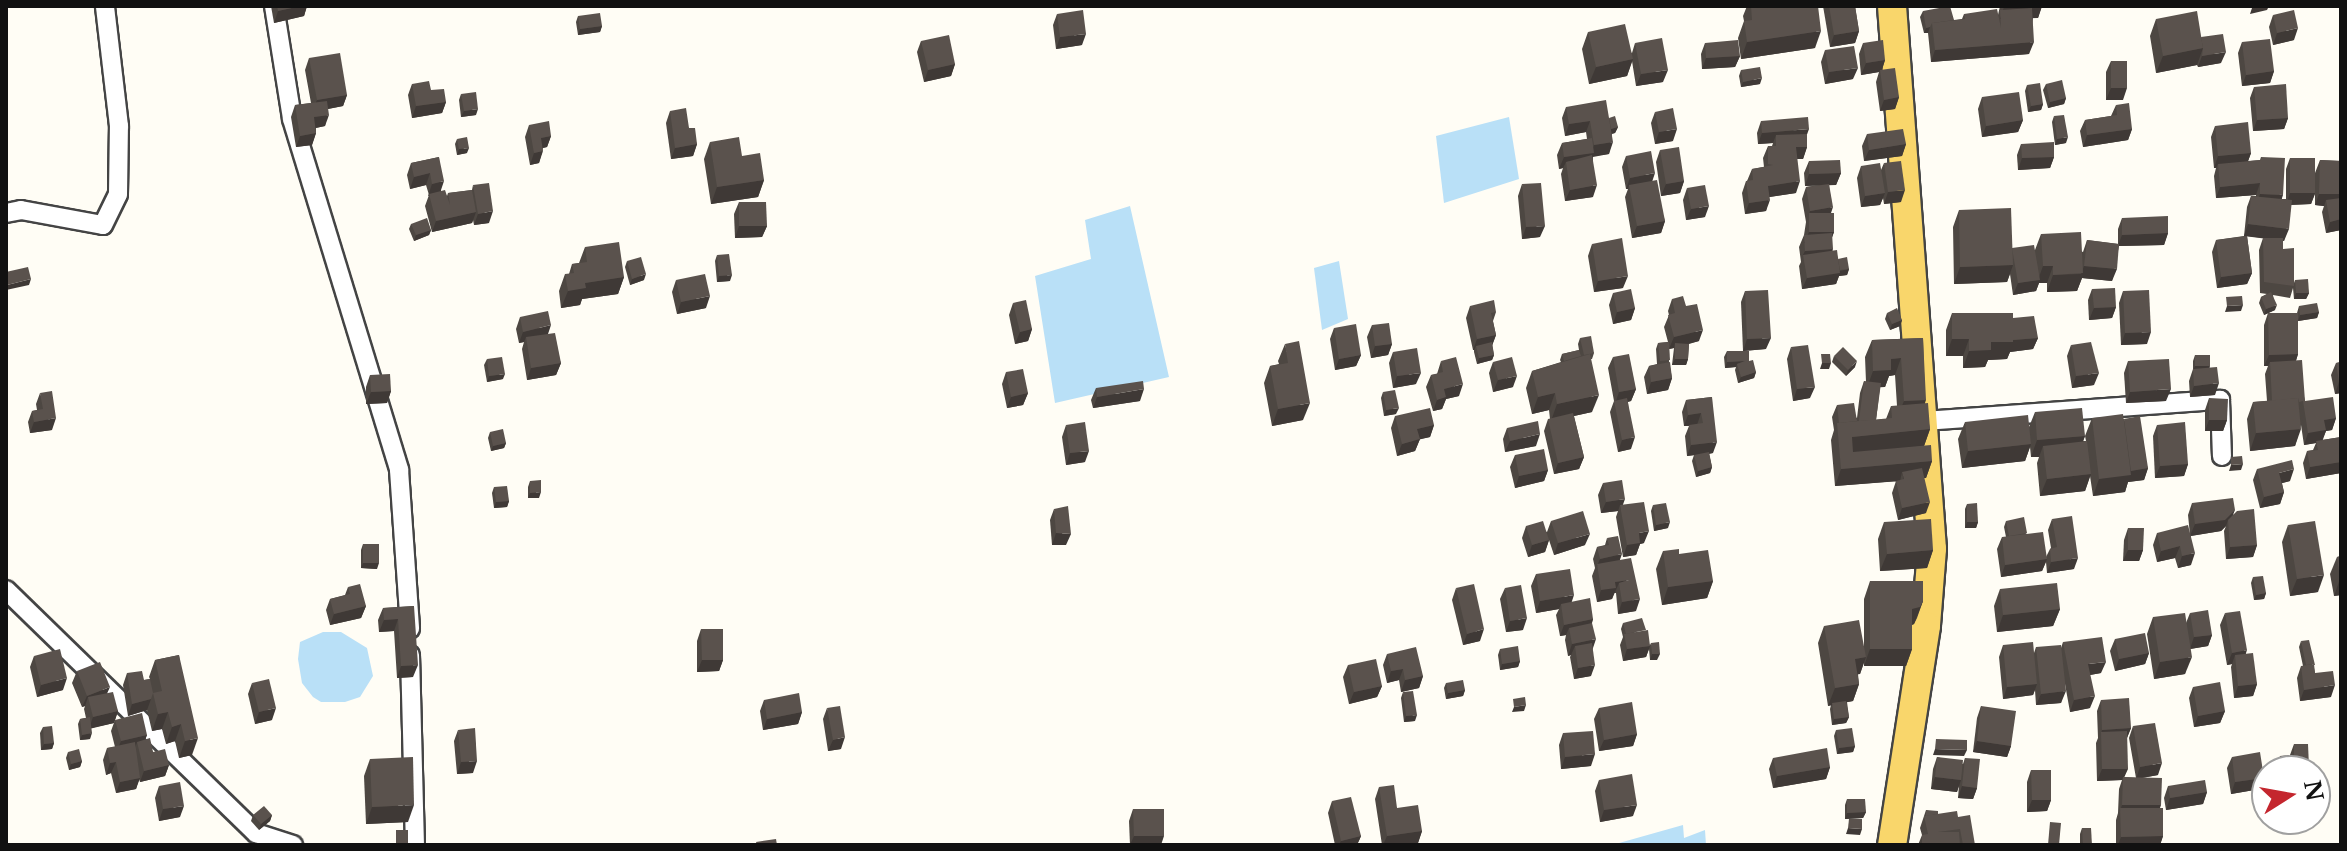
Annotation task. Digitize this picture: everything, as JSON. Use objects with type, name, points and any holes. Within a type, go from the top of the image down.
[{"type":"main road","points":[[1892,6],[1932,549],[1926,626],[1892,845]]},
{"type":"street","points":[[6,213],[21,210],[103,225],[118,194],[119,126],[105,6]]},
{"type":"street","points":[[274,6],[292,119],[399,470],[409,592],[415,845]]},
{"type":"street","points":[[1924,421],[2220,400],[2222,456]]},
{"type":"street","points":[[6,590],[256,833],[293,845]]},
{"type":"water","points":[[1509,117],[1519,179],[1444,203],[1436,136]]},
{"type":"water","points":[[1130,206],[1169,377],[1055,403],[1035,276],[1091,259],[1085,220]]},
{"type":"water","points":[[1339,261],[1348,319],[1322,330],[1314,268]]},
{"type":"water","points":[[323,632],[341,632],[367,648],[373,676],[360,697],[345,702],[321,702],[302,683],[298,659],[300,642]]},
{"type":"water","points":[[1683,825],[1684,838],[1705,830],[1706,845],[1612,845]]},
{"type":"building","points":[[277,6],[301,6],[278,11]]},
{"type":"building","points":[[1751,6],[1818,6],[1821,31],[1747,42],[1744,21],[1752,20]]},
{"type":"building","points":[[1829,6],[1855,6],[1859,31],[1834,35]]},
{"type":"building","points":[[1950,6],[1954,20],[1932,23],[1926,28],[1923,11]]},
{"type":"building","points":[[2032,8],[2034,42],[1935,50],[1932,23],[1965,19],[1964,14],[1997,9],[2001,28],[2000,10]]},
{"type":"building","points":[[1083,10],[1086,34],[1060,37],[1057,14]]},
{"type":"building","points":[[2294,10],[2298,28],[2277,33],[2273,15]]},
{"type":"building","points":[[2197,11],[2203,48],[2163,56],[2156,19]]},
{"type":"building","points":[[600,13],[602,26],[580,29],[578,16]]},
{"type":"building","points":[[1625,24],[1633,59],[1596,67],[1588,32]]},
{"type":"building","points":[[2223,34],[2226,52],[2202,56],[2201,37]]},
{"type":"building","points":[[949,35],[955,64],[928,70],[921,41]]},
{"type":"building","points":[[1662,38],[1668,70],[1641,74],[1635,43]]},
{"type":"building","points":[[2270,39],[2274,71],[2246,75],[2242,42]]},
{"type":"building","points":[[1738,40],[1740,56],[1706,58],[1705,43]]},
{"type":"building","points":[[1883,40],[1885,60],[1866,63],[1863,43]]},
{"type":"building","points":[[1854,46],[1858,68],[1829,72],[1825,50]]},
{"type":"building","points":[[340,53],[347,95],[317,100],[309,58]]},
{"type":"building","points":[[2111,61],[2127,61],[2127,88],[2111,88]]},
{"type":"building","points":[[1760,67],[1762,78],[1743,82],[1741,70]]},
{"type":"building","points":[[1895,68],[1899,97],[1884,100],[1880,70]]},
{"type":"building","points":[[2062,80],[2066,98],[2050,102],[2046,84]]},
{"type":"building","points":[[429,81],[431,90],[444,89],[446,102],[416,106],[412,84]]},
{"type":"building","points":[[2040,83],[2043,104],[2031,106],[2027,85]]},
{"type":"building","points":[[2286,84],[2288,118],[2257,120],[2254,87]]},
{"type":"building","points":[[476,92],[478,109],[464,111],[461,94]]},
{"type":"building","points":[[2019,92],[2023,120],[1986,126],[1982,97]]},
{"type":"building","points":[[1606,100],[1613,142],[1594,145],[1590,121],[1569,124],[1566,107]]},
{"type":"building","points":[[327,101],[329,115],[314,117],[316,133],[300,136],[295,105]]},
{"type":"building","points":[[2129,103],[2132,129],[2087,135],[2085,120],[2117,115],[2116,105]]},
{"type":"building","points":[[686,108],[689,128],[695,128],[697,144],[675,148],[670,111]]},
{"type":"building","points":[[1673,108],[1677,129],[1659,132],[1655,112]]},
{"type":"building","points":[[2064,115],[2068,137],[2057,139],[2054,116]]},
{"type":"building","points":[[1615,116],[1618,127],[1611,129],[1609,118]]},
{"type":"building","points":[[1808,117],[1809,129],[1762,133],[1761,121]]},
{"type":"building","points":[[549,121],[551,136],[541,138],[543,151],[534,153],[529,125]]},
{"type":"building","points":[[2248,122],[2251,153],[2218,156],[2215,126]]},
{"type":"building","points":[[1903,129],[1906,144],[1869,150],[1867,134]]},
{"type":"building","points":[[1807,134],[1807,147],[1796,147],[1800,181],[1768,186],[1770,200],[1749,203],[1746,181],[1753,180],[1752,169],[1773,165],[1768,164],[1768,146],[1776,146],[1776,135]]},
{"type":"building","points":[[467,137],[469,148],[459,149],[457,139]]},
{"type":"building","points":[[739,137],[742,156],[760,153],[764,180],[717,187],[710,142]]},
{"type":"building","points":[[1592,138],[1594,153],[1564,157],[1562,143]]},
{"type":"building","points":[[2054,142],[2054,157],[2022,158],[2021,144]]},
{"type":"building","points":[[1679,147],[1684,181],[1666,184],[1660,150]]},
{"type":"building","points":[[1651,151],[1655,173],[1630,178],[1626,156]]},
{"type":"building","points":[[1592,155],[1597,185],[1570,190],[1566,162]]},
{"type":"building","points":[[439,157],[444,181],[432,184],[430,173],[414,177],[411,163]]},
{"type":"building","points":[[2261,157],[2285,158],[2283,195],[2260,194],[2260,183],[2220,187],[2218,164],[2261,160]]},
{"type":"building","points":[[2290,158],[2315,158],[2315,193],[2290,193]]},
{"type":"building","points":[[1840,160],[1841,173],[1809,174],[1809,161]]},
{"type":"building","points":[[2320,160],[2341,161],[2341,194],[2319,194]]},
{"type":"building","points":[[1901,161],[1905,190],[1888,192],[1884,163]]},
{"type":"building","points":[[1880,163],[1885,193],[1865,196],[1861,166]]},
{"type":"building","points":[[1657,180],[1665,221],[1637,226],[1629,185]]},
{"type":"building","points":[[489,183],[493,211],[478,214],[473,185]]},
{"type":"building","points":[[1541,183],[1545,226],[1526,227],[1522,184]]},
{"type":"building","points":[[1829,184],[1833,207],[1810,211],[1806,187]]},
{"type":"building","points":[[1705,185],[1709,206],[1691,209],[1687,188]]},
{"type":"building","points":[[445,190],[450,205],[448,193],[472,190],[476,212],[436,221],[429,194]]},
{"type":"building","points":[[2251,196],[2292,200],[2289,229],[2248,224]]},
{"type":"building","points":[[2341,198],[2341,219],[2330,222],[2326,200]]},
{"type":"building","points":[[739,202],[766,202],[767,226],[739,226]]},
{"type":"building","points":[[2011,208],[2013,265],[1960,267],[1959,210]]},
{"type":"building","points":[[1809,213],[1834,213],[1834,232],[1809,232]]},
{"type":"building","points":[[2168,216],[2168,233],[2122,235],[2122,218]]},
{"type":"building","points":[[427,218],[431,230],[416,235],[411,224]]},
{"type":"building","points":[[2081,232],[2083,273],[2053,275],[2053,266],[2043,266],[2041,234]]},
{"type":"building","points":[[1832,233],[1833,249],[1805,251],[1804,235]]},
{"type":"building","points":[[2247,236],[2252,273],[2221,277],[2216,240]]},
{"type":"building","points":[[1622,238],[1628,276],[1598,281],[1592,244]]},
{"type":"building","points":[[2263,238],[2283,238],[2283,249],[2294,248],[2294,286],[2264,282]]},
{"type":"building","points":[[2087,240],[2119,244],[2117,269],[2084,266]]},
{"type":"building","points":[[619,242],[624,277],[585,283],[586,288],[568,291],[565,274],[574,273],[572,264],[587,262],[585,247]]},
{"type":"building","points":[[2034,245],[2040,280],[2018,283],[2012,248]]},
{"type":"building","points":[[1837,250],[1840,273],[1807,278],[1803,255]]},
{"type":"building","points":[[729,254],[732,275],[719,276],[717,255]]},
{"type":"building","points":[[641,257],[646,274],[632,279],[627,261]]},
{"type":"building","points":[[1847,257],[1849,269],[1840,270],[1838,259]]},
{"type":"building","points":[[28,267],[31,279],[7,285],[6,272]]},
{"type":"building","points":[[705,274],[710,296],[681,302],[676,280]]},
{"type":"building","points":[[2308,279],[2309,293],[2296,293],[2295,280]]},
{"type":"building","points":[[2115,288],[2116,307],[2094,308],[2092,289]]},
{"type":"building","points":[[1631,289],[1635,308],[1617,312],[1613,293]]},
{"type":"building","points":[[1768,290],[1771,338],[1747,339],[1745,291]]},
{"type":"building","points":[[2149,290],[2151,332],[2125,333],[2123,291]]},
{"type":"building","points":[[2271,292],[2277,305],[2266,309],[2261,297]]},
{"type":"building","points":[[1683,296],[1686,306],[1697,304],[1703,330],[1674,337],[1668,315],[1675,313],[1672,299]]},
{"type":"building","points":[[2242,296],[2243,305],[2227,306],[2226,297]]},
{"type":"building","points":[[1026,300],[1032,329],[1020,332],[1013,303]]},
{"type":"building","points":[[1494,300],[1496,312],[1491,313],[1496,335],[1477,339],[1470,306]]},
{"type":"building","points":[[2317,303],[2319,312],[2300,315],[2299,306]]},
{"type":"building","points":[[1897,308],[1902,320],[1892,324],[1887,313]]},
{"type":"building","points":[[548,311],[551,325],[523,332],[520,317]]},
{"type":"building","points":[[1952,313],[2013,313],[2013,342],[1991,342],[1991,350],[1969,351],[1969,339],[1952,339]]},
{"type":"building","points":[[2268,313],[2298,313],[2298,354],[2269,355]]},
{"type":"building","points":[[2034,316],[2038,338],[2013,340],[2013,318]]},
{"type":"building","points":[[1389,323],[1392,344],[1375,346],[1372,325]]},
{"type":"building","points":[[1356,324],[1361,355],[1339,359],[1334,328]]},
{"type":"building","points":[[555,333],[561,363],[531,368],[526,337]]},
{"type":"building","points":[[1591,336],[1594,353],[1584,355],[1580,338]]},
{"type":"building","points":[[1923,338],[1926,400],[1904,401],[1901,358],[1891,359],[1891,370],[1873,371],[1872,340]]},
{"type":"building","points":[[1299,341],[1310,403],[1278,409],[1270,366],[1288,363],[1285,344]]},
{"type":"building","points":[[1492,342],[1494,355],[1479,358],[1476,346]]},
{"type":"building","points":[[1669,342],[1670,360],[1660,361],[1658,343]]},
{"type":"building","points":[[2091,342],[2099,373],[2076,376],[2071,345]]},
{"type":"building","points":[[1675,343],[1689,344],[1688,359],[1675,359]]},
{"type":"building","points":[[1808,345],[1815,387],[1797,389],[1791,347]]},
{"type":"building","points":[[1843,347],[1857,361],[1848,370],[1834,356]]},
{"type":"building","points":[[1417,348],[1421,373],[1397,376],[1393,352]]},
{"type":"building","points":[[1579,350],[1581,356],[1564,361],[1562,354]]},
{"type":"building","points":[[1727,351],[1749,351],[1749,361],[1753,360],[1756,372],[1741,377],[1737,364],[1745,361],[1727,362]]},
{"type":"building","points":[[1590,354],[1599,395],[1557,404],[1555,393],[1538,397],[1532,371]]},
{"type":"building","points":[[1629,354],[1636,389],[1619,392],[1613,357]]},
{"type":"building","points":[[1821,354],[1830,354],[1831,363],[1822,363]]},
{"type":"building","points":[[2195,355],[2210,355],[2210,366],[2195,366]]},
{"type":"building","points":[[502,357],[505,374],[489,376],[487,359]]},
{"type":"building","points":[[1456,357],[1463,384],[1444,389],[1446,397],[1437,400],[1431,375],[1443,372],[1441,361]]},
{"type":"building","points":[[1512,357],[1517,376],[1498,380],[1493,362]]},
{"type":"building","points":[[2169,359],[2171,389],[2130,392],[2128,361]]},
{"type":"building","points":[[2302,360],[2305,401],[2333,397],[2336,418],[2324,420],[2326,430],[2308,433],[2303,401],[2299,402],[2298,398],[2272,401],[2270,362]]},
{"type":"building","points":[[1670,362],[1672,378],[1651,382],[1649,366]]},
{"type":"building","points":[[2341,362],[2341,382],[2339,382],[2336,363]]},
{"type":"building","points":[[2217,367],[2219,383],[2194,386],[2193,369]]},
{"type":"building","points":[[1023,369],[1028,393],[1011,397],[1006,372]]},
{"type":"building","points":[[390,374],[391,391],[371,392],[370,375]]},
{"type":"building","points":[[1143,381],[1144,389],[1097,397],[1096,388]]},
{"type":"building","points":[[1864,381],[1881,383],[1876,420],[1859,421]]},
{"type":"building","points":[[1395,390],[1399,408],[1386,410],[1383,392]]},
{"type":"building","points":[[52,391],[56,418],[34,422],[32,411],[43,409],[40,393]]},
{"type":"building","points":[[1712,397],[1717,442],[1691,445],[1689,425],[1703,423],[1701,413],[1688,415],[1686,400]]},
{"type":"building","points":[[1627,398],[1635,437],[1622,440],[1614,401]]},
{"type":"building","points":[[2209,398],[2228,399],[2227,420],[2209,420]]},
{"type":"building","points":[[2298,398],[2301,429],[2256,433],[2253,402]]},
{"type":"building","points":[[1854,403],[1857,421],[1839,423],[1837,405]]},
{"type":"building","points":[[1928,403],[1930,429],[1852,437],[1853,452],[1931,445],[1932,461],[1841,469],[1837,423],[1892,418],[1891,406]]},
{"type":"building","points":[[1430,408],[1434,425],[1417,429],[1420,439],[1402,444],[1395,416]]},
{"type":"building","points":[[2082,408],[2085,436],[2037,440],[2035,412]]},
{"type":"building","points":[[1573,413],[1584,457],[1558,463],[1548,419]]},
{"type":"building","points":[[2123,414],[2131,475],[2099,479],[2092,418]]},
{"type":"building","points":[[2028,415],[2031,444],[1968,451],[1965,422]]},
{"type":"building","points":[[2140,416],[2148,468],[2131,471],[2124,419]]},
{"type":"building","points":[[1538,421],[1540,434],[1510,441],[1507,428]]},
{"type":"building","points":[[1085,422],[1089,451],[1070,453],[1066,425]]},
{"type":"building","points":[[2185,422],[2188,464],[2160,466],[2157,425]]},
{"type":"building","points":[[503,429],[506,443],[493,446],[490,432]]},
{"type":"building","points":[[2341,437],[2341,462],[2310,467],[2307,451],[2318,450],[2316,441]]},
{"type":"building","points":[[2087,441],[2091,474],[2047,479],[2043,446]]},
{"type":"building","points":[[1544,449],[1548,470],[1519,476],[1515,455]]},
{"type":"building","points":[[1709,452],[1712,467],[1698,471],[1694,455]]},
{"type":"building","points":[[2242,456],[2243,464],[2231,465],[2231,457]]},
{"type":"building","points":[[2292,460],[2294,469],[2279,473],[2284,492],[2264,497],[2257,469]]},
{"type":"building","points":[[1922,468],[1930,502],[1902,508],[1896,481],[1904,479],[1902,472]]},
{"type":"building","points":[[541,480],[541,492],[530,493],[530,481]]},
{"type":"building","points":[[1622,480],[1625,499],[1606,502],[1603,483]]},
{"type":"building","points":[[507,486],[509,501],[496,502],[494,487]]},
{"type":"building","points":[[2233,498],[2235,510],[2225,520],[2195,524],[2192,503]]},
{"type":"building","points":[[1644,502],[1649,531],[1639,533],[1640,543],[1627,545],[1620,505]]},
{"type":"building","points":[[1666,503],[1670,522],[1656,525],[1653,505]]},
{"type":"building","points":[[1977,503],[1978,522],[1967,522],[1967,504]]},
{"type":"building","points":[[1068,506],[1071,534],[1056,533],[1054,509]]},
{"type":"building","points":[[2254,509],[2257,545],[2230,547],[2228,520],[2237,511]]},
{"type":"building","points":[[1583,511],[1590,534],[1558,543],[1551,521]]},
{"type":"building","points":[[2072,516],[2078,558],[2051,562],[2050,549],[2057,547],[2052,519]]},
{"type":"building","points":[[2024,517],[2027,533],[2009,536],[2006,521]]},
{"type":"building","points":[[1931,519],[1933,550],[1887,554],[1884,522]]},
{"type":"building","points":[[1543,521],[1549,540],[1532,545],[1526,526]]},
{"type":"building","points":[[2315,521],[2324,575],[2297,579],[2288,525]]},
{"type":"building","points":[[2188,525],[2195,553],[2182,556],[2180,546],[2161,551],[2157,533]]},
{"type":"building","points":[[2128,528],[2144,528],[2143,550],[2128,550]]},
{"type":"building","points":[[2043,532],[2047,559],[2005,565],[2002,537]]},
{"type":"building","points":[[1618,536],[1622,554],[1600,559],[1597,547],[1609,545],[1607,538]]},
{"type":"building","points":[[363,544],[379,544],[379,563],[363,563]]},
{"type":"building","points":[[1679,549],[1679,554],[1708,550],[1713,581],[1668,587],[1663,551]]},
{"type":"building","points":[[2341,556],[2341,579],[2340,579],[2337,557]]},
{"type":"building","points":[[1631,558],[1640,599],[1622,602],[1619,583],[1629,580],[1615,582],[1616,588],[1601,590],[1597,564]]},
{"type":"building","points":[[1570,569],[1574,595],[1540,601],[1536,574]]},
{"type":"building","points":[[2263,576],[2266,593],[2256,595],[2253,577]]},
{"type":"building","points":[[1870,581],[1923,581],[1923,601],[1920,607],[1912,609],[1912,649],[1870,649]]},
{"type":"building","points":[[2057,583],[2060,609],[2003,615],[2000,589]]},
{"type":"building","points":[[360,584],[366,606],[334,614],[330,599],[350,594],[348,587]]},
{"type":"building","points":[[1474,584],[1484,629],[1467,634],[1456,588]]},
{"type":"building","points":[[1521,585],[1527,618],[1510,621],[1505,588]]},
{"type":"building","points":[[1590,598],[1593,619],[1564,625],[1561,604]]},
{"type":"building","points":[[414,606],[418,665],[401,666],[398,619],[384,620],[383,608]]},
{"type":"building","points":[[2208,610],[2212,635],[2194,637],[2190,613]]},
{"type":"building","points":[[2240,611],[2247,650],[2232,653],[2225,613]]},
{"type":"building","points":[[2185,613],[2192,657],[2160,662],[2153,617]]},
{"type":"building","points":[[1642,618],[1646,630],[1626,634],[1623,623]]},
{"type":"building","points":[[1859,620],[1866,657],[1855,659],[1859,684],[1835,688],[1824,626]]},
{"type":"building","points":[[1592,623],[1596,639],[1572,644],[1569,628]]},
{"type":"building","points":[[701,629],[723,629],[723,660],[702,660]]},
{"type":"building","points":[[1648,630],[1650,646],[1627,649],[1624,634]]},
{"type":"building","points":[[2145,633],[2149,653],[2119,659],[2115,639]]},
{"type":"building","points":[[2102,637],[2106,662],[2088,664],[2095,696],[2074,700],[2063,642]]},
{"type":"building","points":[[2309,640],[2315,665],[2306,665],[2301,641]]},
{"type":"building","points":[[1659,642],[1660,654],[1652,654],[1651,643]]},
{"type":"building","points":[[2033,642],[2037,684],[2007,687],[2003,645]]},
{"type":"building","points":[[1592,643],[1595,665],[1578,668],[1575,646]]},
{"type":"building","points":[[2061,645],[2066,691],[2041,694],[2036,647]]},
{"type":"building","points":[[1518,646],[1520,661],[1502,664],[1500,649]]},
{"type":"building","points":[[1416,647],[1423,676],[1405,680],[1403,669],[1391,671],[1387,654]]},
{"type":"building","points":[[60,649],[67,678],[41,685],[34,656]]},
{"type":"building","points":[[2253,653],[2257,684],[2238,686],[2235,655]]},
{"type":"building","points":[[179,655],[198,738],[185,741],[181,724],[172,727],[168,712],[158,714],[153,693],[162,691],[155,660]]},
{"type":"building","points":[[1376,659],[1382,686],[1354,692],[1348,665]]},
{"type":"building","points":[[100,662],[110,687],[87,696],[77,671]]},
{"type":"building","points":[[2314,664],[2315,673],[2333,671],[2335,685],[2304,690],[2301,666]]},
{"type":"building","points":[[142,671],[144,680],[150,679],[153,693],[151,699],[132,704],[127,673]]},
{"type":"building","points":[[269,679],[276,708],[259,712],[252,683]]},
{"type":"building","points":[[1463,680],[1465,690],[1448,693],[1446,683]]},
{"type":"building","points":[[2220,682],[2225,711],[2198,716],[2193,687]]},
{"type":"building","points":[[1413,691],[1417,715],[1406,716],[1403,692]]},
{"type":"building","points":[[113,692],[118,711],[93,717],[88,697]]},
{"type":"building","points":[[799,693],[802,712],[767,719],[764,700]]},
{"type":"building","points":[[1525,697],[1526,705],[1514,707],[1513,699]]},
{"type":"building","points":[[2129,698],[2131,728],[2102,730],[2101,700]]},
{"type":"building","points":[[1846,701],[1849,717],[1834,719],[1832,703]]},
{"type":"building","points":[[1632,702],[1637,734],[1604,740],[1599,708]]},
{"type":"building","points":[[840,706],[845,737],[833,740],[827,708]]},
{"type":"building","points":[[1981,706],[2016,711],[2011,746],[1977,741]]},
{"type":"building","points":[[142,713],[147,735],[121,741],[115,720]]},
{"type":"building","points":[[90,717],[92,733],[82,735],[80,719]]},
{"type":"building","points":[[2155,723],[2162,763],[2140,767],[2133,726]]},
{"type":"building","points":[[52,726],[54,743],[44,744],[43,727]]},
{"type":"building","points":[[475,728],[477,761],[461,762],[458,730]]},
{"type":"building","points":[[1852,728],[1855,746],[1839,748],[1836,730]]},
{"type":"building","points":[[1593,731],[1595,754],[1565,757],[1563,733]]},
{"type":"building","points":[[2127,731],[2128,769],[2102,769],[2101,732]]},
{"type":"building","points":[[150,738],[153,752],[165,749],[169,765],[144,771],[137,742]]},
{"type":"building","points":[[1936,739],[1967,740],[1967,750],[1935,749]]},
{"type":"building","points":[[135,742],[140,778],[120,782],[116,762],[110,763],[107,748]]},
{"type":"building","points":[[2294,744],[2308,744],[2308,755],[2294,755]]},
{"type":"building","points":[[1827,748],[1830,767],[1777,776],[1773,758]]},
{"type":"building","points":[[79,749],[82,761],[71,764],[68,752]]},
{"type":"building","points":[[2260,752],[2260,755],[2251,755],[2251,780],[2235,782],[2232,757]]},
{"type":"building","points":[[413,757],[414,805],[372,807],[370,759]]},
{"type":"building","points":[[1937,757],[1963,760],[1961,780],[1935,777]]},
{"type":"building","points":[[1965,758],[1980,759],[1977,788],[1962,786]]},
{"type":"building","points":[[2031,770],[2051,770],[2051,800],[2032,800]]},
{"type":"building","points":[[1632,774],[1637,805],[1604,810],[1599,780]]},
{"type":"building","points":[[2123,777],[2162,778],[2161,805],[2122,805]]},
{"type":"building","points":[[2205,780],[2207,792],[2170,798],[2168,786]]},
{"type":"building","points":[[180,782],[184,806],[163,809],[159,786]]},
{"type":"building","points":[[1394,785],[1397,808],[1418,805],[1422,831],[1387,836],[1379,787]]},
{"type":"building","points":[[1351,797],[1361,836],[1341,841],[1332,801]]},
{"type":"building","points":[[1847,799],[1865,799],[1866,812],[1847,813]]},
{"type":"building","points":[[264,806],[272,815],[261,824],[253,815]]},
{"type":"building","points":[[2120,808],[2163,808],[2163,836],[2121,837]]},
{"type":"building","points":[[1133,809],[1164,809],[1164,836],[1134,836]]},
{"type":"building","points":[[1926,810],[1938,811],[1938,814],[1926,816]]},
{"type":"building","points":[[1957,811],[1958,817],[1970,815],[1975,845],[1963,845],[1960,829],[1938,832],[1959,832],[1960,845],[1922,845],[1922,835],[1928,834],[1924,816]]},
{"type":"building","points":[[1849,819],[1862,819],[1862,829],[1848,828]]},
{"type":"building","points":[[2050,822],[2061,823],[2059,845],[2048,845]]},
{"type":"building","points":[[2082,828],[2091,828],[2092,845],[2083,845]]},
{"type":"building","points":[[396,830],[408,830],[408,845],[396,845]]},
{"type":"building","points":[[776,839],[777,845],[757,845],[756,842]]}]
